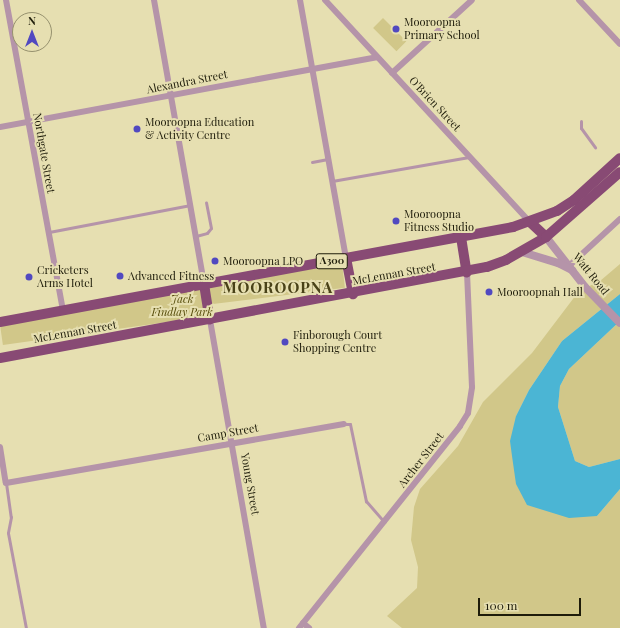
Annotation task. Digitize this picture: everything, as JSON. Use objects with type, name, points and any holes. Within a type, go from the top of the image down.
[{"type":"highway","name":"A300","points":[[0,322],[461,237],[530,222],[574,200],[620,158]]},
{"type":"highway","name":"McLennan Street","points":[[0,358],[467,273],[487,268],[522,252],[546,237],[620,172]]},
{"type":"highway","points":[[530,222],[546,237]]},
{"type":"highway","points":[[461,237],[467,273]]},
{"type":"highway","points":[[346,258],[353,294]]},
{"type":"highway","points":[[204,284],[210,320]]},
{"type":"street","name":"Northgate Street","points":[[6,0],[63,310]]},
{"type":"street","points":[[154,0],[204,284]]},
{"type":"street","points":[[300,0],[311,69],[346,258]]},
{"type":"street","name":"O'Brien Street","points":[[325,0],[530,222]]},
{"type":"street","points":[[392,73],[472,0]]},
{"type":"street","points":[[579,0],[620,44]]},
{"type":"street","name":"Alexandra Street","points":[[0,127],[377,56]]},
{"type":"street","points":[[570,265],[620,219]]},
{"type":"street","name":"Watt Road","points":[[546,237],[570,265],[586,288],[620,323]]},
{"type":"street","points":[[522,252],[558,263],[577,274]]},
{"type":"street","name":"Archer Street","points":[[301,625],[460,426],[468,413],[472,387],[467,273]]},
{"type":"street","name":"Young Street","points":[[210,320],[264,628]]},
{"type":"street","name":"Camp Street","points":[[6,483],[344,424]]},
{"type":"street","points":[[0,447],[6,483]]},
{"type":"street","points":[[301,625],[309,628]]},
{"type":"lane","points":[[581,122],[581,128],[595,147]]},
{"type":"lane","points":[[332,181],[471,157]]},
{"type":"lane","points":[[312,162],[328,159]]},
{"type":"lane","points":[[196,236],[207,233],[210,228],[206,202]]},
{"type":"lane","points":[[48,232],[190,205]]},
{"type":"lane","name":"Camp Street","points":[[344,424],[350,424],[366,501],[384,522]]},
{"type":"lane","points":[[6,483],[11,517],[8,533],[26,628]]},
{"type":"green space","points":[[383,18],[406,41],[396,51],[373,28]]},
{"type":"green space","name":"Jack Findlay Park","points":[[342,264],[345,288],[211,304],[208,280]]},
{"type":"green space","points":[[620,264],[620,294],[562,341],[529,390],[516,416],[528,505],[597,516],[620,489],[620,628],[402,628],[387,616],[417,588],[418,567],[411,540],[414,507],[420,489],[458,446],[483,402],[532,353],[579,291],[600,281]]},
{"type":"green space","name":"Jack Findlay Park","points":[[201,289],[205,317],[3,345],[0,317]]},
{"type":"green space","points":[[620,321],[620,459],[589,467],[575,461],[558,407],[560,386],[569,369]]},
{"type":"water","points":[[620,294],[620,321],[569,369],[560,386],[558,407],[575,461],[589,467],[620,459],[620,489],[597,516],[569,518],[527,505],[516,484],[510,441],[516,416],[529,390],[562,341]]},
{"type":"place","name":"Mooroopna Primary School","points":[[396,29]]},
{"type":"place","name":"Mooroopna Education & Activity Centre","points":[[137,129]]},
{"type":"place","name":"Mooroopna Fitness Studio","points":[[396,221]]},
{"type":"place","name":"Mooroopna LPO","points":[[215,261]]},
{"type":"place","name":"Advanced Fitness","points":[[120,276]]},
{"type":"place","name":"Cricketers Arms Hotel","points":[[29,277]]},
{"type":"place","name":"Mooroopnah Hall","points":[[489,292]]},
{"type":"place","name":"Finborough Court Shopping Centre","points":[[285,342]]},
{"type":"district","name":"MOOROOPNA","points":[[278,288]]}]
